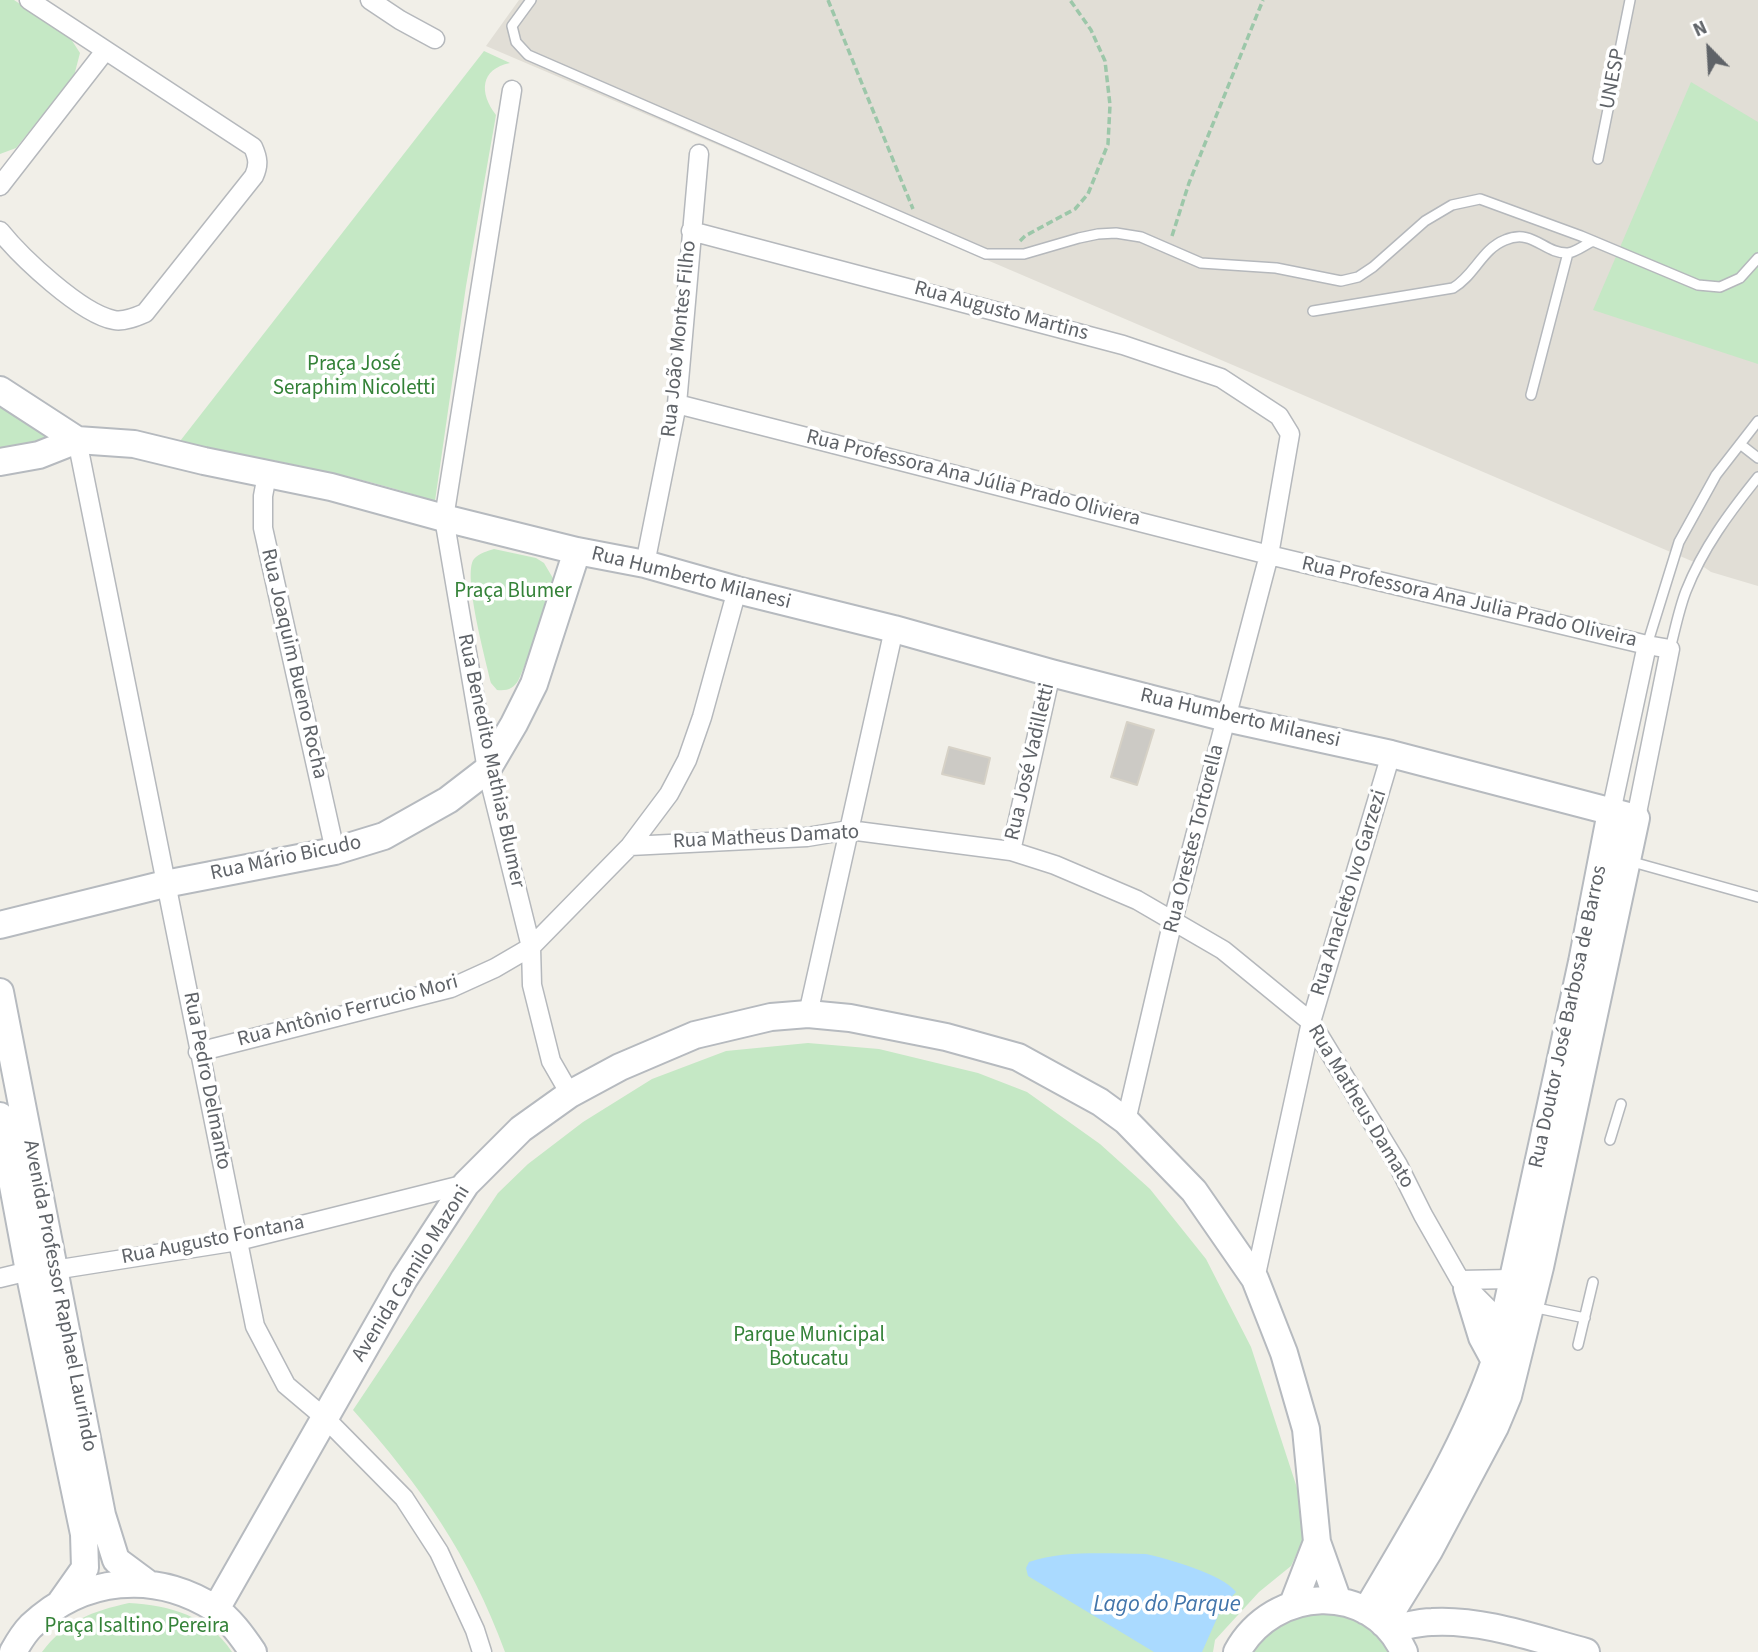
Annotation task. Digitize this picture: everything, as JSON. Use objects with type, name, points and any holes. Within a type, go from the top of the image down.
[{"type":"main road","name":"Rua Humberto Milanesi","points":[[0,390],[77,440],[134,444],[331,487],[577,551],[645,564],[1226,718],[1391,754],[1623,815]]},
{"type":"main road","points":[[0,462],[39,455],[77,440]]},
{"type":"main road","name":"Rua Mário Bicudo","points":[[0,925],[166,884],[335,851],[384,836],[448,800],[487,770],[534,684],[577,551]]},
{"type":"main road","name":"Rua Doutor José Barbosa de Barros","points":[[1380,1621],[1521,1304],[1627,861],[1623,815]]},
{"type":"main road","name":"Rua Doutor José Barbosa de Barros","points":[[1380,1621],[1416,1572],[1495,1427],[1508,1396],[1521,1304],[1582,962],[1623,815]]},
{"type":"main road","name":"Avenida Professor Raphael Laurindo","points":[[0,992],[84,1534],[85,1568],[61,1602]]},
{"type":"main road","name":"Avenida Camilo Mazoni","points":[[216,1609],[404,1279],[466,1184],[522,1129],[570,1094],[620,1068],[695,1035],[771,1017],[808,1014],[850,1018],[946,1037],[1018,1057],[1100,1101],[1126,1121],[1194,1191],[1255,1279],[1284,1353],[1306,1429],[1317,1542],[1338,1601]]},
{"type":"main road","name":"Avenida Professor Raphael Laurindo","points":[[0,1116],[42,1270],[102,1515],[116,1560],[148,1583]]},
{"type":"main road","points":[[1464,1284],[1482,1336],[1495,1361]]},
{"type":"main road","name":"Avenida Camilo Mazoni","points":[[1293,1604],[1317,1542]]},
{"type":"main road","points":[[1416,1572],[1419,1592],[1429,1609],[1445,1622]]},
{"type":"main road","points":[[13,1652],[30,1627],[61,1602],[103,1586],[148,1583],[183,1592],[216,1609],[238,1630],[253,1652]]},
{"type":"main road","points":[[1237,1652],[1255,1626],[1279,1609],[1323,1600],[1338,1601],[1380,1621],[1445,1622],[1502,1630],[1586,1652]]},
{"type":"main road","points":[[1380,1621],[1405,1652]]},
{"type":"street","points":[[0,231],[22,255],[70,298],[114,320],[129,319],[145,313],[254,176],[258,167],[258,157],[253,147],[29,0]]},
{"type":"street","points":[[370,0],[435,39]]},
{"type":"street","points":[[0,186],[105,51]]},
{"type":"street","name":"Rua Benedito Mathias Blumer","points":[[512,90],[444,518],[487,770],[531,947],[532,985],[551,1060],[570,1094]]},
{"type":"street","name":"Rua João Montes Filho","points":[[645,564],[677,404],[699,154]]},
{"type":"street","name":"Rua Augusto Martins","points":[[691,231],[1123,345],[1221,378],[1279,416],[1290,434]]},
{"type":"street","name":"Rua Professora Ana Júlia Prado Oliviera","points":[[677,404],[1269,555]]},
{"type":"street","name":"Rua Orestes Tortorella","points":[[1126,1121],[1173,920],[1269,555],[1290,434]]},
{"type":"street","name":"Rua Pedro Delmanto","points":[[77,440],[255,1326],[286,1385],[325,1419],[404,1498],[439,1552],[475,1630],[482,1652]]},
{"type":"street","name":"Rua Joaquim Bueno Rocha","points":[[267,475],[262,528],[335,851]]},
{"type":"street","name":"Rua Professora Ana Julia Prado Oliveira","points":[[1269,555],[1670,649]]},
{"type":"street","name":"Rua Antônio Ferrucio Mori","points":[[198,1052],[450,988],[495,968],[531,947],[630,846],[669,794],[687,760],[702,717],[737,590]]},
{"type":"street","points":[[808,1014],[894,629]]},
{"type":"street","name":"Rua Doutor José Barbosa de Barros","points":[[1623,815],[1647,645]]},
{"type":"street","name":"Rua Doutor José Barbosa de Barros","points":[[1623,815],[1670,649]]},
{"type":"street","name":"Rua José Vadilletti","points":[[1010,851],[1051,673]]},
{"type":"street","name":"Rua Anacleto Ivo Garzezi","points":[[1255,1279],[1311,1022],[1391,754]]},
{"type":"street","name":"Rua Matheus Damato","points":[[630,846],[807,837],[849,830],[1010,851],[1138,900],[1223,950],[1311,1022],[1398,1165],[1423,1215],[1464,1284],[1521,1304]]},
{"type":"street","name":"Rua Augusto Fontana","points":[[0,1278],[238,1241],[466,1184]]},
{"type":"street","points":[[1464,1284],[1521,1304]]},
{"type":"lane","points":[[531,0],[512,26],[516,42],[528,55],[986,254],[1024,254],[1098,234],[1116,233],[1141,237],[1215,265],[1276,268],[1341,281],[1358,277],[1373,267],[1425,221],[1452,205],[1480,200],[1592,240],[1698,285],[1720,286],[1740,278],[1758,258]]},
{"type":"lane","name":"UNESP","points":[[1598,159],[1630,0]]},
{"type":"lane","points":[[1313,311],[1453,288],[1463,283],[1492,248],[1517,236],[1530,237],[1568,253],[1592,240]]},
{"type":"lane","points":[[1531,395],[1568,253]]},
{"type":"lane","name":"Rua Doutor José Barbosa de Barros","points":[[1647,645],[1679,542],[1716,475],[1758,421]]},
{"type":"lane","points":[[1740,443],[1758,458]]},
{"type":"lane","name":"Rua Doutor José Barbosa de Barros","points":[[1670,649],[1685,593],[1697,566],[1724,519],[1758,477]]},
{"type":"lane","points":[[1627,861],[1758,897]]},
{"type":"lane","points":[[1610,1140],[1621,1104]]},
{"type":"lane","points":[[1578,1345],[1593,1282]]},
{"type":"lane","points":[[1521,1304],[1585,1318]]},
{"type":"path","points":[[828,0],[901,184],[922,226]]},
{"type":"path","points":[[1005,255],[1025,236],[1075,209],[1088,194],[1108,144],[1110,105],[1105,61],[1091,30],[1070,0]]},
{"type":"path","points":[[1169,248],[1189,183],[1264,0]]},
{"type":"shaded area","points":[[519,0],[1758,0],[1758,586],[1711,572],[1701,565],[486,46]]},
{"type":"green space","points":[[0,0],[14,0],[69,36],[80,53],[74,76],[64,89],[16,148],[0,154]]},
{"type":"green space","name":"Praça José Seraphim Nicoletti","points":[[484,51],[510,63],[493,71],[485,83],[490,107],[496,115],[466,286],[435,501],[307,467],[177,445]]},
{"type":"green space","points":[[1691,82],[1758,122],[1758,364],[1593,310]]},
{"type":"green space","points":[[0,404],[57,438],[0,449]]},
{"type":"green space","name":"Praça Blumer","points":[[494,549],[536,558],[544,563],[554,580],[551,602],[519,679],[510,689],[504,690],[497,690],[491,683],[471,582],[474,559]]},
{"type":"green space","name":"Parque Municipal Botucatu","points":[[808,1043],[879,1049],[978,1073],[1027,1092],[1100,1144],[1150,1189],[1206,1259],[1251,1347],[1299,1494],[1307,1532],[1291,1566],[1259,1592],[1215,1640],[1213,1652],[505,1652],[476,1584],[441,1524],[401,1466],[353,1410],[498,1193],[528,1164],[583,1122],[652,1079],[726,1051]]},
{"type":"green space","name":"Praça Isaltino Pereira","points":[[129,1603],[159,1606],[200,1621],[212,1629],[232,1652],[42,1652],[70,1625],[103,1610]]},
{"type":"green space","points":[[1323,1613],[1353,1620],[1377,1636],[1390,1652],[1252,1652],[1266,1635],[1283,1624]]},
{"type":"water","name":"Lago do Parque","points":[[1146,1554],[1208,1573],[1236,1592],[1222,1607],[1202,1652],[1154,1652],[1028,1576],[1026,1568],[1029,1562],[1057,1556]]},
{"type":"building","points":[[1127,722],[1154,730],[1137,785],[1111,777]]},
{"type":"building","points":[[949,747],[990,758],[984,784],[942,774]]}]
